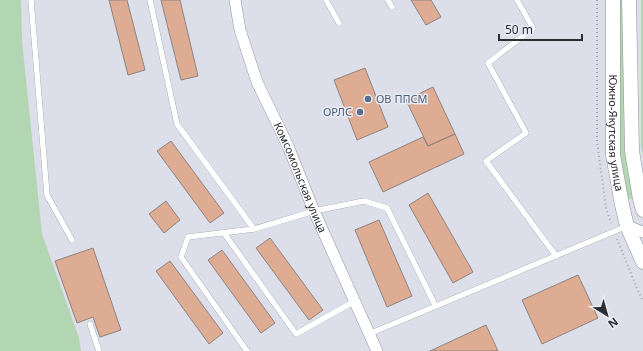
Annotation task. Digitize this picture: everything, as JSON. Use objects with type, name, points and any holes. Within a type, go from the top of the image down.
[{"type":"street","name":"Комсомольская улица","points":[[235,0],[240,30],[257,82],[288,146],[314,212],[378,351]]},
{"type":"street","name":"Южно-Якутская улица","points":[[613,0],[613,155],[627,226],[643,262]]},
{"type":"street","name":"Южно-Якутская улица","points":[[629,0],[632,151],[643,210]]},
{"type":"street","points":[[627,226],[643,232]]},
{"type":"lane","points":[[31,0],[47,195],[72,240]]},
{"type":"lane","points":[[150,0],[177,124],[254,229]]},
{"type":"lane","points":[[326,0],[339,23]]},
{"type":"lane","points":[[388,0],[392,7]]},
{"type":"lane","points":[[517,0],[533,28],[488,62],[526,133],[486,161],[556,256]]},
{"type":"lane","points":[[247,351],[181,257],[188,237],[254,229],[314,212],[364,201],[388,208],[435,306]]},
{"type":"lane","points":[[369,334],[627,226]]},
{"type":"lane","points":[[224,233],[296,334],[355,300]]},
{"type":"lane","points":[[90,324],[99,351]]},
{"type":"green space","points":[[0,0],[21,0],[22,41],[42,234],[79,338],[81,351],[0,351]]},
{"type":"green space","points":[[618,0],[624,0],[625,152],[633,198],[627,199],[620,152]]},
{"type":"green space","points":[[641,0],[643,0],[643,157],[641,146]]},
{"type":"building","points":[[109,0],[127,0],[145,70],[128,75]]},
{"type":"building","points":[[161,0],[180,0],[198,76],[181,80]]},
{"type":"building","points":[[411,0],[431,0],[441,17],[426,25]]},
{"type":"building","points":[[365,68],[388,127],[357,140],[334,80]]},
{"type":"building","points":[[433,87],[455,134],[428,146],[406,100]]},
{"type":"building","points":[[455,134],[464,154],[383,192],[369,162],[423,137],[428,146]]},
{"type":"building","points":[[171,141],[224,213],[210,223],[157,151]]},
{"type":"building","points":[[428,193],[473,272],[453,283],[409,205]]},
{"type":"building","points":[[166,201],[180,220],[164,233],[149,214]]},
{"type":"building","points":[[379,220],[412,296],[387,307],[355,230]]},
{"type":"building","points":[[270,238],[323,310],[309,320],[256,248]]},
{"type":"building","points":[[93,248],[121,330],[100,337],[93,317],[77,323],[55,261]]},
{"type":"building","points":[[222,250],[275,323],[261,333],[208,260]]},
{"type":"building","points":[[170,261],[223,333],[209,344],[156,271]]},
{"type":"building","points":[[578,275],[598,318],[542,344],[522,300]]},
{"type":"building","points":[[486,325],[498,351],[430,351]]},
{"type":"place","name":"ОВ ППСМ","points":[[368,99]]},
{"type":"place","name":"ОРЛС","points":[[360,112]]}]
